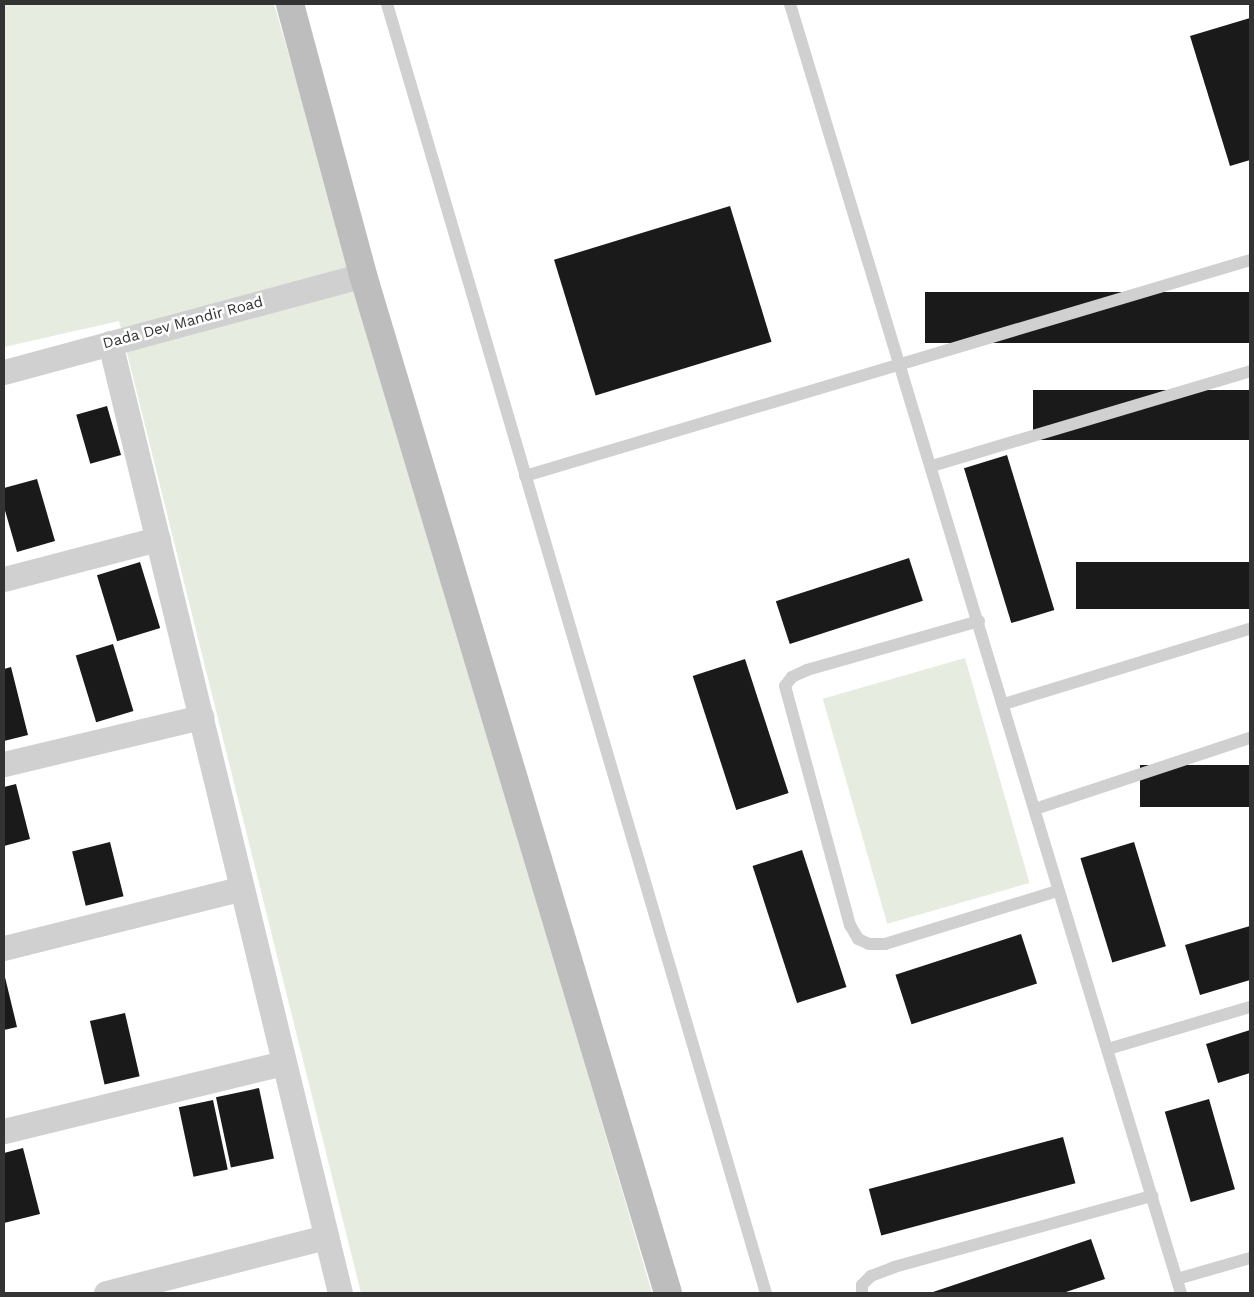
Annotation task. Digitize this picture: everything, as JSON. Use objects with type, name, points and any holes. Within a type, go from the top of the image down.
[{"type":"street","points":[[290,4],[363,275],[668,1293]]},
{"type":"street","name":"Dada Dev Mandir Road","points":[[4,372],[363,275]]},
{"type":"street","points":[[110,343],[340,1293]]},
{"type":"street","points":[[4,579],[158,539]]},
{"type":"street","points":[[4,764],[201,717]]},
{"type":"street","points":[[4,948],[242,888]]},
{"type":"street","points":[[4,1131],[284,1063]]},
{"type":"street","points":[[106,1293],[326,1237]]},
{"type":"lane","points":[[388,4],[766,1293]]},
{"type":"lane","points":[[790,4],[1004,704],[1057,891],[1108,1049],[1181,1293]]},
{"type":"lane","points":[[525,476],[1250,260]]},
{"type":"lane","points":[[932,466],[1250,371]]},
{"type":"lane","points":[[979,621],[807,670],[792,677],[785,686],[786,699],[848,916],[858,939],[869,944],[885,944],[1057,891]]},
{"type":"lane","points":[[1004,704],[1250,629]]},
{"type":"lane","points":[[1035,809],[1250,738]]},
{"type":"lane","points":[[1108,1049],[1250,1007]]},
{"type":"lane","points":[[862,1293],[862,1285],[871,1276],[894,1268],[1152,1196]]},
{"type":"lane","points":[[1177,1279],[1250,1258]]},
{"type":"shaded area","points":[[4,4],[274,4],[652,1293],[361,1293],[119,321],[4,347]]},
{"type":"shaded area","points":[[965,658],[1029,883],[887,924],[823,699]]},
{"type":"building","points":[[1250,18],[1250,160],[1230,166],[1190,36]]},
{"type":"building","points":[[730,206],[772,342],[596,396],[554,260]]},
{"type":"building","points":[[925,292],[1250,292],[1250,343],[925,343]]},
{"type":"building","points":[[1033,390],[1250,390],[1250,440],[1033,440]]},
{"type":"building","points":[[107,406],[121,455],[90,464],[76,415]]},
{"type":"building","points":[[1007,455],[1054,610],[1011,623],[964,468]]},
{"type":"building","points":[[37,479],[55,541],[17,552],[4,507],[4,488]]},
{"type":"building","points":[[909,558],[923,601],[790,644],[776,601]]},
{"type":"building","points":[[140,562],[160,628],[117,641],[97,575]]},
{"type":"building","points":[[1076,562],[1250,562],[1250,609],[1076,609]]},
{"type":"building","points":[[113,644],[133,711],[96,722],[76,655]]},
{"type":"building","points":[[745,659],[789,793],[736,810],[693,676]]},
{"type":"building","points":[[11,667],[28,735],[4,741],[4,669]]},
{"type":"building","points":[[1140,765],[1250,765],[1250,807],[1140,807]]},
{"type":"building","points":[[16,784],[30,839],[4,846],[4,787]]},
{"type":"building","points":[[110,842],[124,896],[86,906],[72,851]]},
{"type":"building","points":[[1134,842],[1166,946],[1112,963],[1080,858]]},
{"type":"building","points":[[802,850],[846,987],[797,1003],[753,866]]},
{"type":"building","points":[[1250,926],[1250,980],[1200,995],[1185,945]]},
{"type":"building","points":[[1021,934],[1037,983],[912,1024],[895,975]]},
{"type":"building","points":[[4,973],[17,1027],[4,1030]]},
{"type":"building","points":[[125,1013],[140,1076],[105,1084],[90,1021]]},
{"type":"building","points":[[1250,1030],[1250,1073],[1218,1083],[1206,1044]]},
{"type":"building","points":[[259,1088],[274,1158],[231,1168],[216,1097]]},
{"type":"building","points":[[1209,1099],[1235,1189],[1191,1202],[1165,1112]]},
{"type":"building","points":[[213,1100],[228,1169],[194,1177],[179,1107]]},
{"type":"building","points":[[1063,1137],[1075,1183],[881,1235],[869,1189]]},
{"type":"building","points":[[23,1148],[40,1214],[4,1223],[4,1153]]},
{"type":"building","points":[[1091,1239],[1105,1279],[1063,1293],[930,1293]]}]
